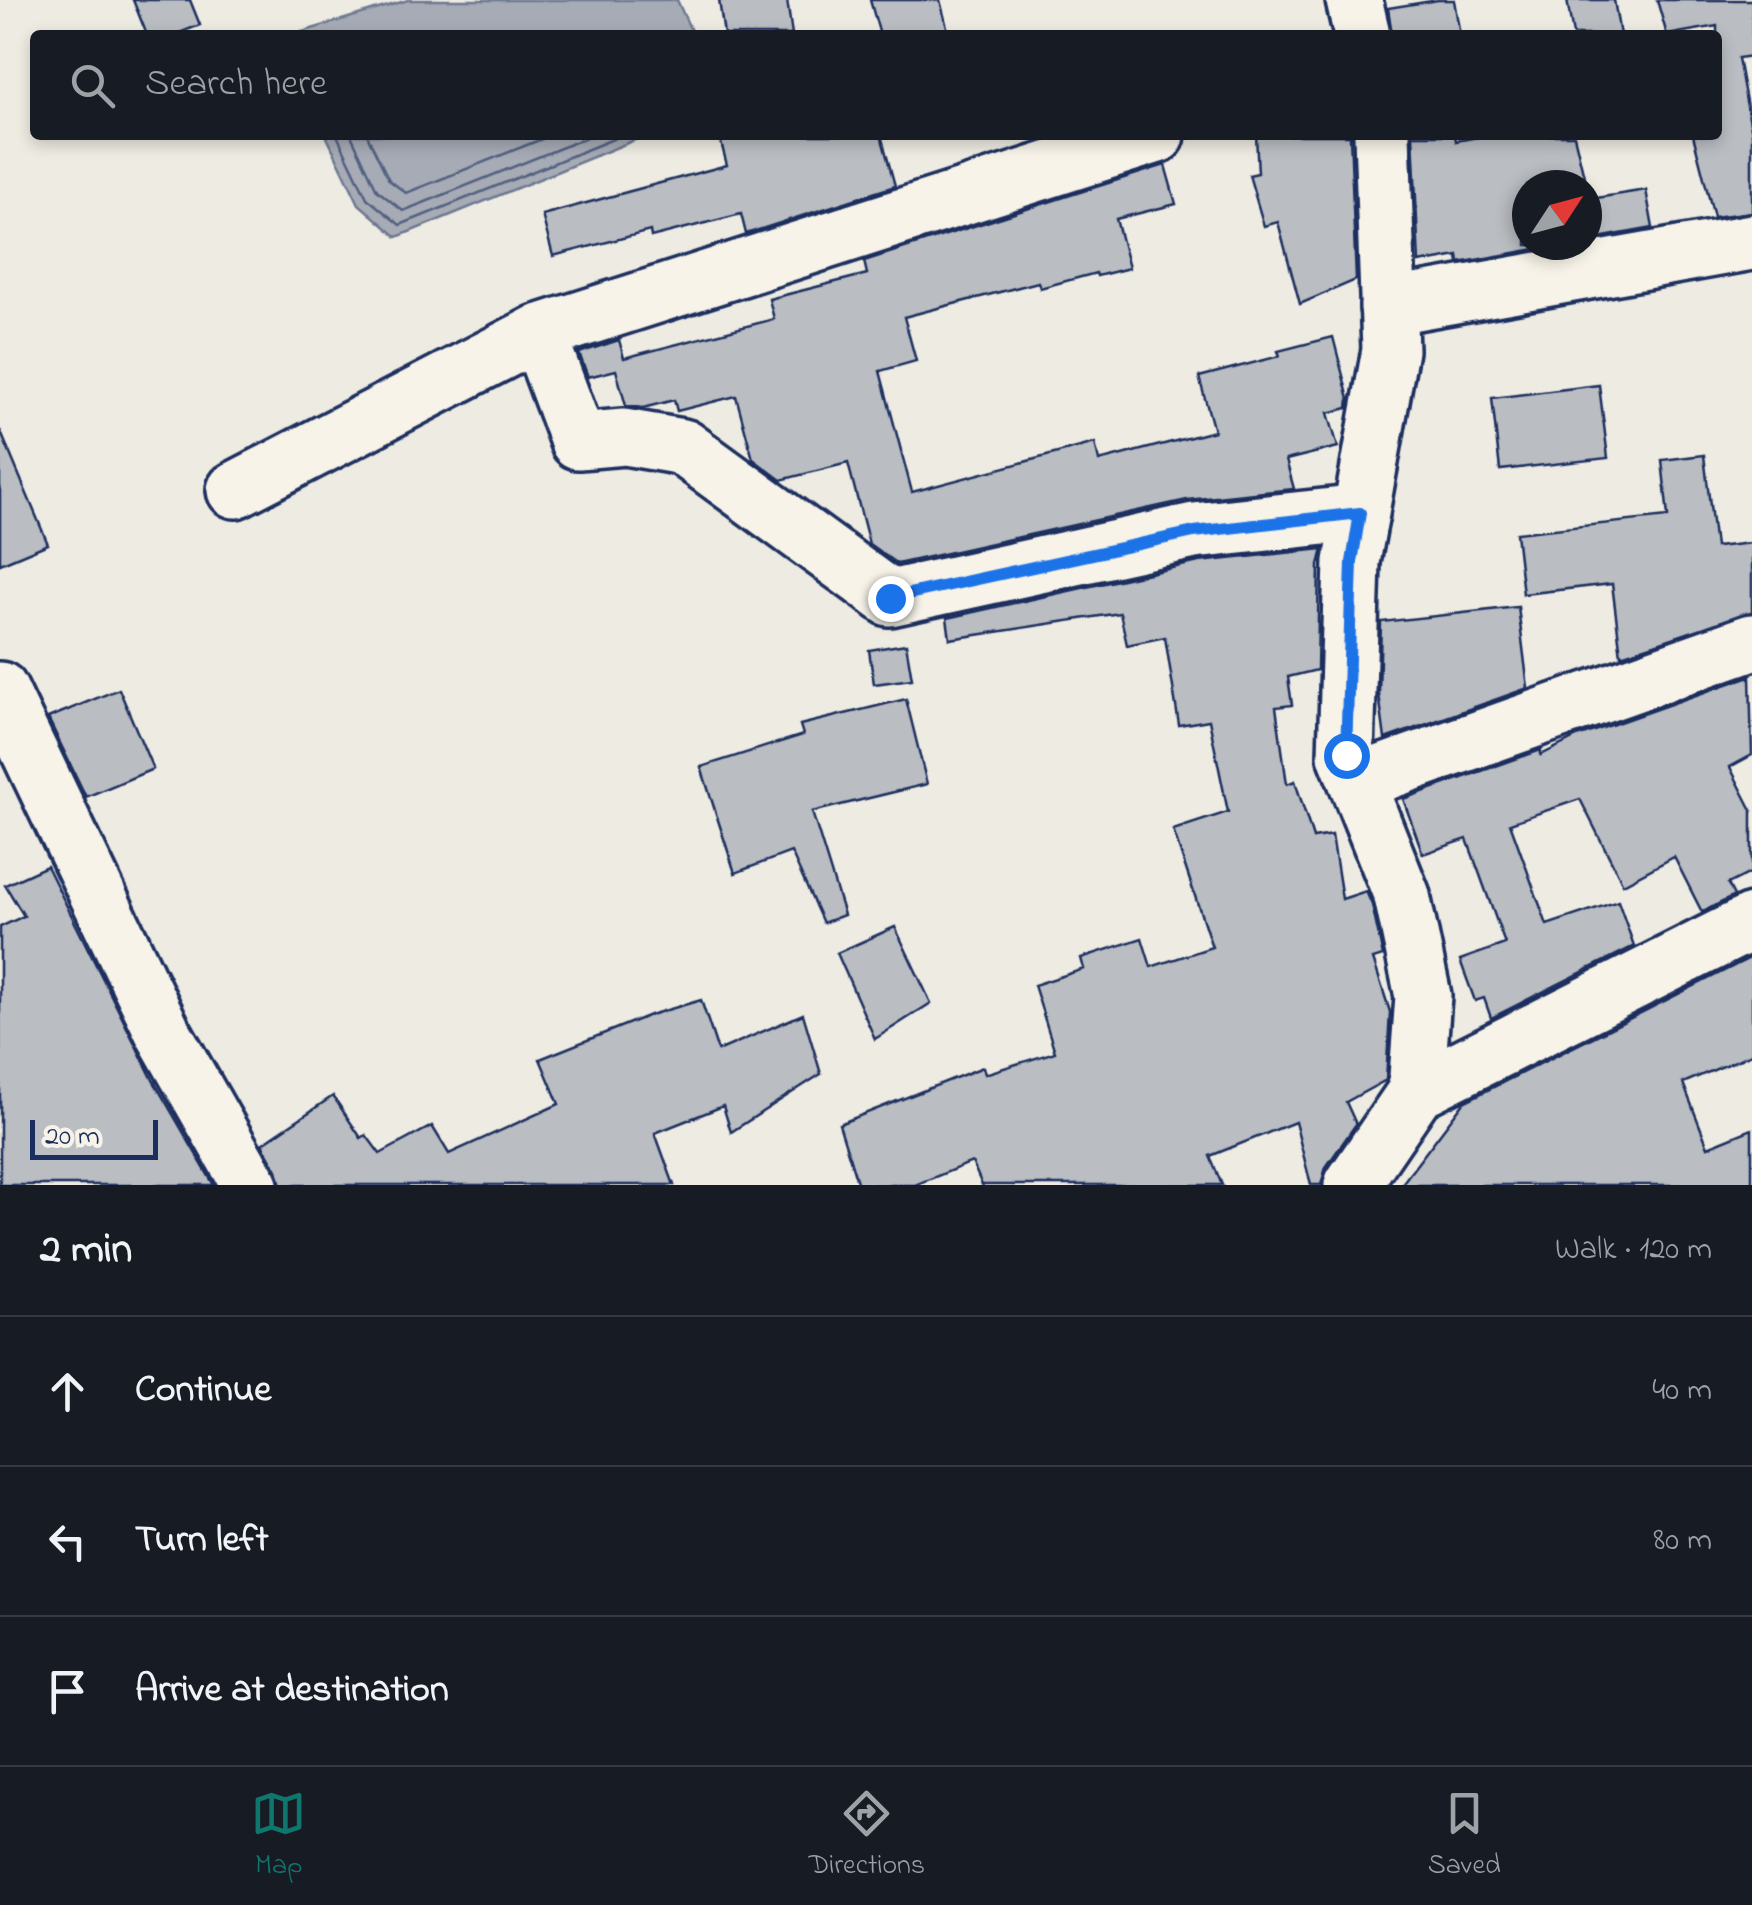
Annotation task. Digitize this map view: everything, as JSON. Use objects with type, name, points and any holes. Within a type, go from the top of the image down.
[{"type":"street","points":[[1354,0],[1361,30]]},
{"type":"street","points":[[235,490],[538,334],[1141,140]]},
{"type":"street","points":[[1382,140],[1390,350],[1352,562],[1346,755],[1402,896],[1423,996],[1416,1091]]},
{"type":"street","points":[[1388,307],[1752,242]]},
{"type":"street","points":[[538,334],[578,441],[624,437],[682,447],[890,598],[1194,532],[1360,513]]},
{"type":"street","points":[[1357,782],[1752,642]]},
{"type":"street","points":[[0,690],[163,1032],[250,1185]]},
{"type":"street","points":[[1352,1185],[1416,1091],[1752,922]]},
{"type":"water","points":[[408,0],[677,0],[691,30],[309,30]]},
{"type":"water","points":[[328,140],[635,140],[397,237],[359,204]]},
{"type":"building","points":[[133,0],[190,0],[200,25],[187,30],[145,30]]},
{"type":"building","points":[[719,0],[787,0],[791,30],[723,30]]},
{"type":"building","points":[[870,0],[940,0],[948,30],[879,30]]},
{"type":"building","points":[[1454,0],[1459,30],[1391,30],[1388,8]]},
{"type":"building","points":[[1567,0],[1614,0],[1619,30],[1572,30]]},
{"type":"building","points":[[1657,0],[1752,0],[1752,56],[1738,58],[1752,134],[1752,212],[1714,217],[1694,140],[1722,140],[1722,30],[1717,30],[1717,26],[1666,30]]},
{"type":"building","points":[[720,140],[882,140],[895,186],[746,234],[741,214],[651,237],[650,231],[553,256],[542,215],[727,165]]},
{"type":"building","points":[[1256,140],[1350,140],[1356,280],[1300,304],[1278,222],[1264,226],[1249,175],[1258,173]]},
{"type":"building","points":[[1413,140],[1575,140],[1582,170],[1512,170],[1512,253],[1459,263],[1458,256],[1419,263]]},
{"type":"building","points":[[1165,165],[1176,204],[1116,219],[1129,268],[1040,288],[1038,282],[904,317],[916,361],[880,371],[912,492],[1095,443],[1099,461],[1214,431],[1199,377],[1280,356],[1278,351],[1333,337],[1349,399],[1348,408],[1328,413],[1338,447],[1286,460],[1294,489],[1187,500],[897,564],[869,544],[848,463],[781,480],[753,459],[736,396],[677,411],[674,400],[643,408],[626,406],[616,370],[588,377],[579,353],[619,340],[624,358],[774,319],[769,299],[867,274],[864,261]]},
{"type":"building","points":[[1646,190],[1653,228],[1602,237],[1602,197]]},
{"type":"building","points":[[1599,385],[1608,458],[1500,470],[1492,398]]},
{"type":"building","points":[[0,430],[48,544],[0,564]]},
{"type":"building","points":[[1704,455],[1715,547],[1752,543],[1752,612],[1621,655],[1612,584],[1523,594],[1516,533],[1668,517],[1662,460]]},
{"type":"building","points":[[1323,549],[1319,565],[1317,670],[1288,677],[1292,705],[1276,707],[1287,784],[1295,781],[1313,838],[1332,835],[1342,899],[1366,891],[1383,956],[1373,959],[1390,1012],[1386,1080],[1346,1102],[1356,1124],[1326,1167],[1321,1185],[1311,1185],[1295,1122],[1210,1156],[1222,1185],[982,1185],[972,1162],[915,1185],[858,1185],[839,1124],[983,1067],[985,1074],[1055,1052],[1034,985],[1084,969],[1081,958],[1142,938],[1151,967],[1212,947],[1173,830],[1228,812],[1209,720],[1179,725],[1165,637],[1127,645],[1120,613],[950,639],[947,618],[1199,562]]},
{"type":"building","points":[[1518,607],[1528,688],[1385,739],[1379,694],[1381,622]]},
{"type":"building","points":[[906,644],[912,679],[874,684],[869,650]]},
{"type":"building","points":[[1750,676],[1752,755],[1730,767],[1752,810],[1752,872],[1728,884],[1734,896],[1702,912],[1674,857],[1623,884],[1580,799],[1510,823],[1547,925],[1618,901],[1634,946],[1491,1018],[1484,998],[1475,1001],[1460,960],[1505,944],[1467,839],[1423,854],[1403,799],[1541,750],[1541,755],[1577,737]]},
{"type":"building","points":[[119,689],[153,769],[86,797],[48,718]]},
{"type":"building","points":[[906,699],[927,784],[812,812],[844,915],[823,923],[791,852],[735,873],[701,767],[803,735],[800,725]]},
{"type":"building","points":[[47,866],[153,1080],[214,1185],[0,1185],[0,927],[24,916],[5,885]]},
{"type":"building","points":[[895,927],[931,1003],[875,1039],[837,953]]},
{"type":"building","points":[[1752,957],[1752,1054],[1683,1083],[1708,1147],[1752,1129],[1752,1185],[1401,1185],[1464,1102]]},
{"type":"building","points":[[701,1000],[718,1051],[803,1014],[821,1074],[731,1132],[723,1106],[655,1133],[674,1185],[281,1185],[262,1144],[333,1096],[361,1138],[366,1135],[380,1154],[432,1126],[449,1154],[559,1104],[540,1059],[650,1015]]},
{"type":"route","points":[[890,598],[1194,532],[1360,513],[1352,562],[1346,755]]}]
